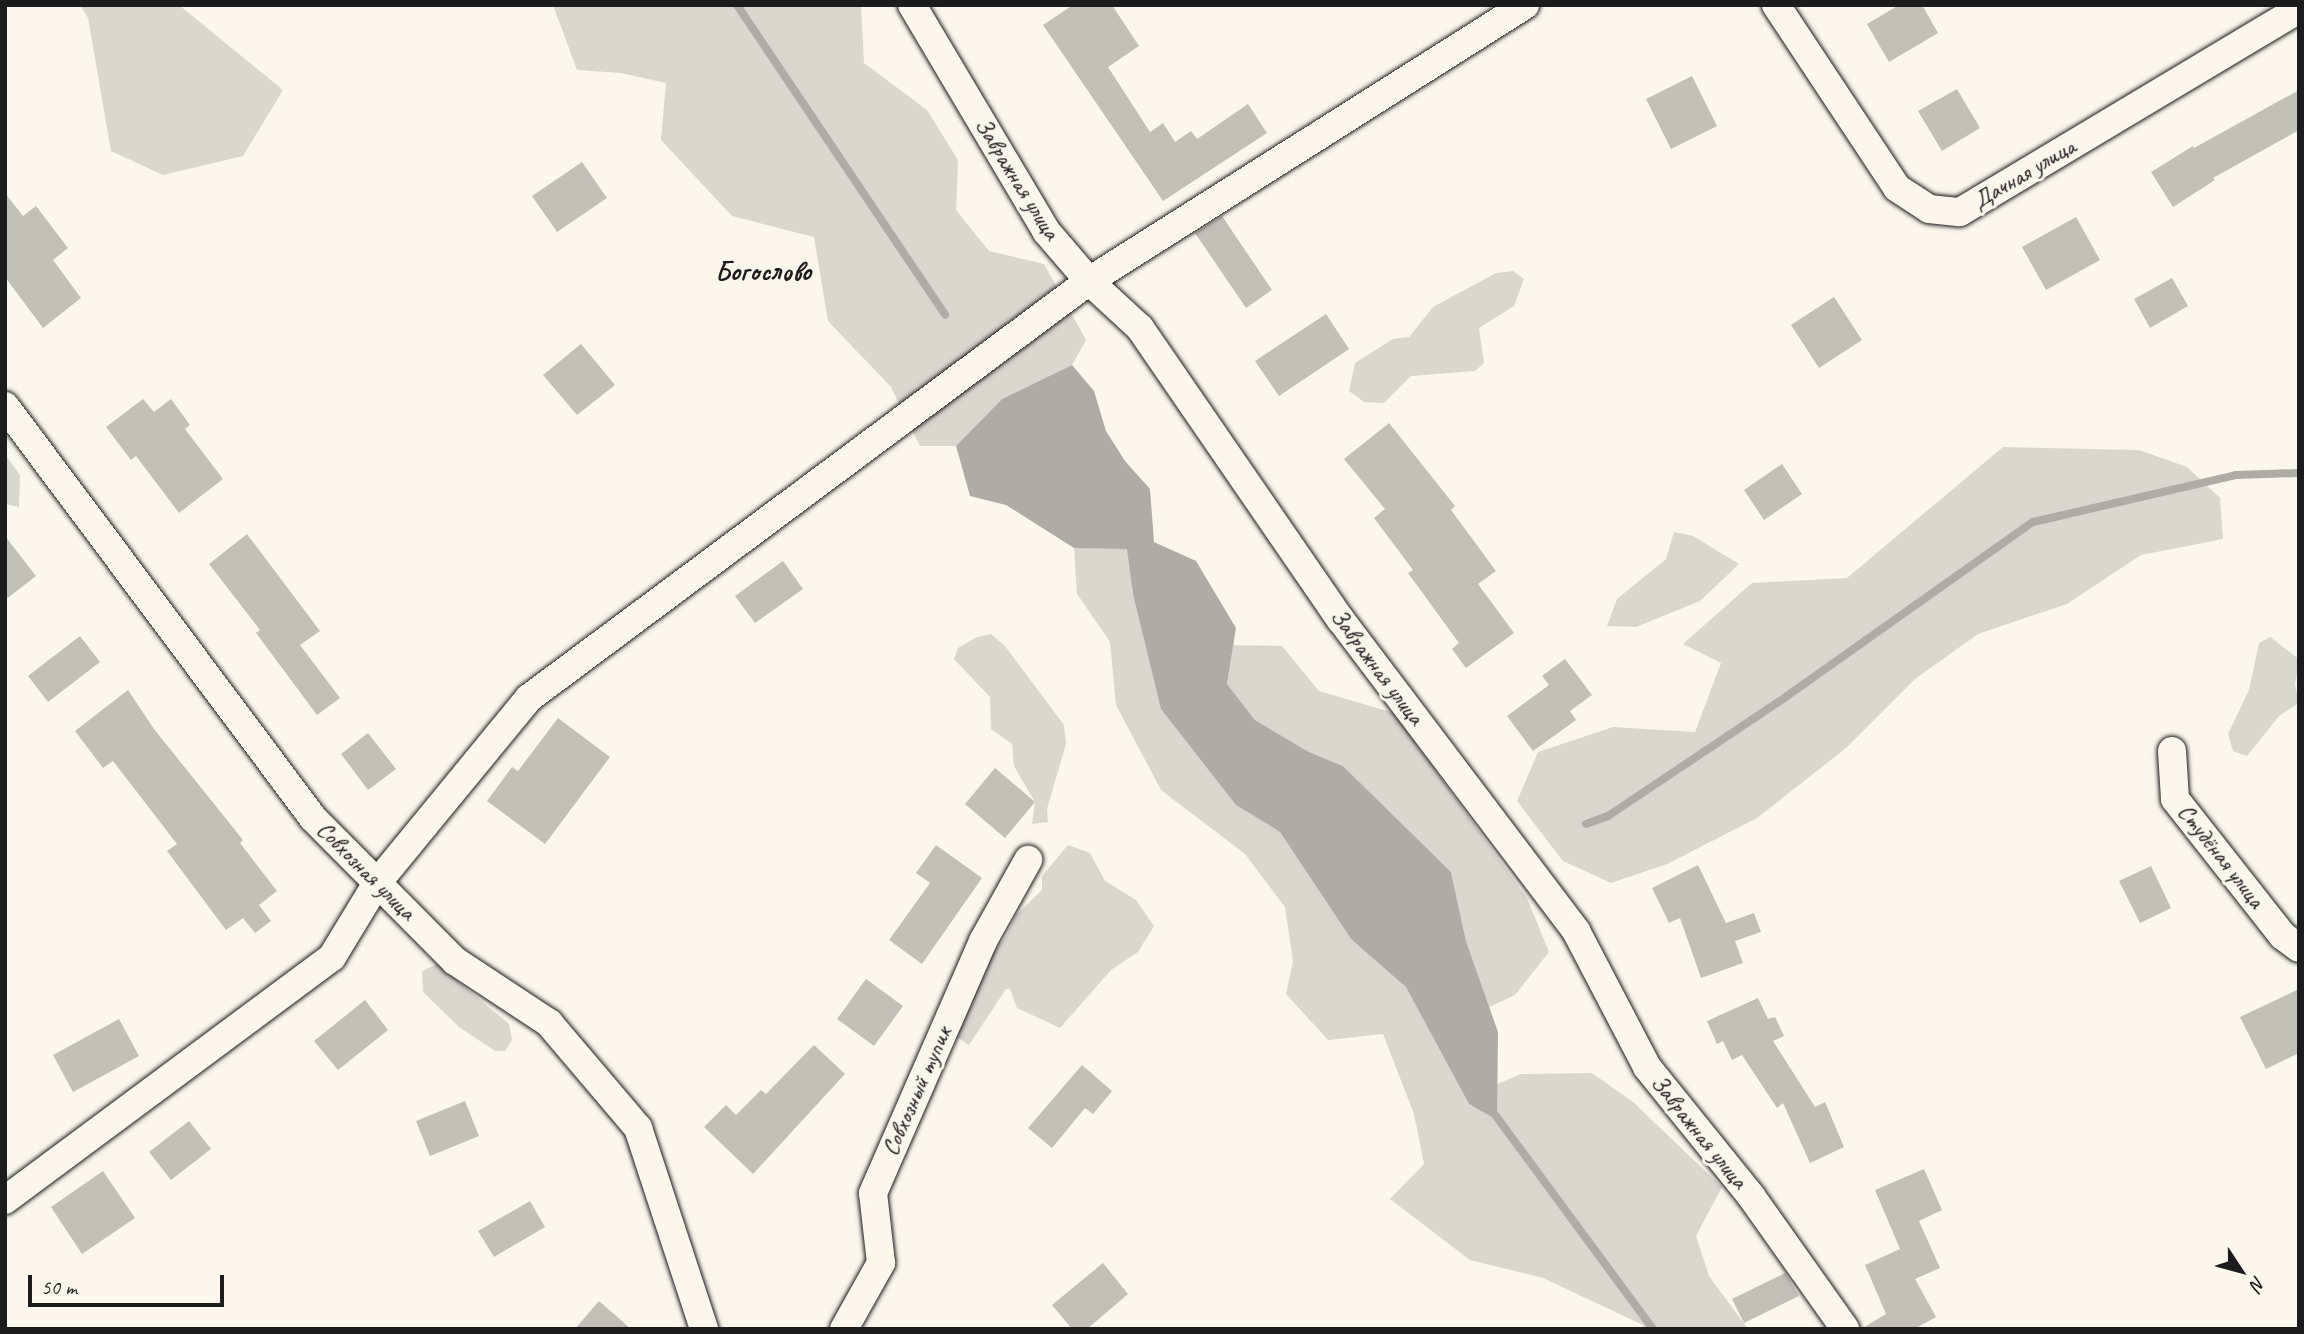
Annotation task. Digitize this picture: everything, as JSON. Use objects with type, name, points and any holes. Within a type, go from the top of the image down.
[{"type":"street","name":"Завражная улица","points":[[912,5],[1046,231],[1089,281],[1140,328],[1341,620],[1576,931],[1647,1068],[1751,1196],[1845,1329]]},
{"type":"street","points":[[5,1200],[332,957],[377,883],[529,698],[1089,281],[1525,5]]},
{"type":"street","name":"Дачная улица","points":[[1776,5],[1897,188],[1929,209],[1960,212],[2299,9]]},
{"type":"street","name":"Совхозная улица","points":[[5,406],[313,818],[455,961],[549,1023],[638,1128],[704,1329]]},
{"type":"street","name":"Студёная улица","points":[[2172,751],[2175,799],[2283,936],[2299,948]]},
{"type":"street","name":"Совхозный тупик","points":[[844,1329],[881,1263],[873,1193],[983,941],[1028,860]]},
{"type":"shaded area","points":[[80,5],[179,5],[283,90],[243,156],[163,175],[111,151],[88,18]]},
{"type":"shaded area","points":[[553,5],[861,5],[864,63],[927,110],[958,160],[956,210],[989,251],[1044,264],[1086,340],[1072,365],[1002,399],[956,446],[920,446],[891,387],[828,321],[814,237],[732,216],[661,140],[666,83],[621,73],[577,70]]},
{"type":"shaded area","points":[[1513,271],[1524,279],[1514,306],[1479,328],[1484,363],[1475,371],[1411,376],[1384,403],[1364,402],[1349,391],[1355,363],[1393,339],[1409,337],[1433,307],[1496,273]]},
{"type":"shaded area","points":[[1072,365],[1094,391],[1106,431],[1125,461],[1150,489],[1154,542],[1196,561],[1236,628],[1227,684],[1255,720],[1309,752],[1343,766],[1451,872],[1466,941],[1498,1032],[1497,1120],[1469,1104],[1406,987],[1351,939],[1280,832],[1236,805],[1161,709],[1133,594],[1127,549],[1074,548],[1006,505],[970,496],[956,446],[1002,399]]},
{"type":"shaded area","points":[[2003,447],[2139,450],[2187,467],[2220,498],[2223,539],[2141,555],[2067,604],[1978,634],[1915,679],[1846,748],[1757,818],[1667,864],[1611,883],[1563,861],[1517,801],[1538,752],[1613,727],[1695,732],[1721,663],[1683,644],[1752,583],[1847,578]]},
{"type":"shaded area","points":[[5,454],[20,475],[19,507],[5,504]]},
{"type":"shaded area","points":[[1674,532],[1693,536],[1739,564],[1700,601],[1636,627],[1607,626],[1617,599],[1666,559]]},
{"type":"shaded area","points":[[1074,548],[1128,548],[1133,594],[1236,805],[1280,832],[1351,939],[1406,986],[1469,1104],[1497,1119],[1497,1084],[1521,1074],[1592,1073],[1633,1102],[1722,1187],[1696,1236],[1709,1276],[1748,1329],[1644,1329],[1643,1325],[1543,1278],[1470,1260],[1390,1199],[1424,1164],[1414,1114],[1383,1034],[1328,1040],[1286,994],[1293,961],[1285,907],[1245,854],[1161,790],[1116,705],[1110,642],[1077,594]]},
{"type":"shaded area","points":[[991,634],[1005,646],[1064,725],[1066,744],[1047,809],[1048,822],[1032,824],[1035,802],[1014,766],[1012,744],[991,729],[990,697],[954,659],[958,648],[977,637]]},
{"type":"shaded area","points":[[2270,637],[2299,659],[2295,685],[2299,703],[2279,716],[2247,756],[2233,751],[2228,734],[2249,690],[2259,643]]},
{"type":"shaded area","points":[[1233,645],[1282,646],[1319,691],[1394,713],[1527,898],[1549,952],[1515,995],[1489,1007],[1466,941],[1451,872],[1343,766],[1309,752],[1255,720],[1227,684]]},
{"type":"shaded area","points":[[1068,845],[1090,853],[1105,881],[1136,900],[1154,926],[1138,952],[1111,970],[1060,1028],[1017,1008],[1010,989],[1006,989],[969,1045],[953,1034],[972,981],[1007,935],[1016,915],[1042,890],[1042,876]]},
{"type":"shaded area","points":[[437,964],[509,1024],[512,1040],[505,1051],[495,1051],[459,1027],[423,992],[422,971]]},
{"type":"building","points":[[1073,5],[1112,5],[1139,46],[1108,67],[1150,132],[1163,123],[1175,142],[1191,131],[1197,139],[1248,104],[1267,133],[1163,201],[1043,25]]},
{"type":"building","points":[[1899,5],[1922,5],[1938,33],[1889,62],[1867,24]]},
{"type":"building","points":[[1692,76],[1717,126],[1671,149],[1646,99]]},
{"type":"building","points":[[1957,89],[1980,128],[1942,151],[1918,111]]},
{"type":"building","points":[[2299,90],[2299,130],[2213,178],[2215,180],[2173,207],[2151,172],[2193,146],[2194,148]]},
{"type":"building","points":[[582,162],[607,198],[557,232],[532,196]]},
{"type":"building","points":[[5,193],[23,216],[36,206],[68,248],[53,260],[81,298],[43,328],[5,277]]},
{"type":"building","points":[[1222,216],[1272,290],[1246,308],[1195,233]]},
{"type":"building","points":[[2076,217],[2100,260],[2046,290],[2022,247]]},
{"type":"building","points":[[2172,278],[2188,306],[2150,328],[2134,299]]},
{"type":"building","points":[[1834,297],[1862,340],[1819,368],[1791,325]]},
{"type":"building","points":[[1326,314],[1349,349],[1279,396],[1255,361]]},
{"type":"building","points":[[581,344],[615,385],[577,415],[543,375]]},
{"type":"building","points":[[143,399],[154,412],[171,399],[190,425],[185,429],[223,479],[179,513],[136,456],[131,460],[106,427]]},
{"type":"building","points":[[1389,423],[1455,506],[1451,510],[1496,571],[1478,584],[1514,633],[1466,668],[1452,649],[1459,643],[1408,573],[1413,570],[1374,518],[1385,509],[1344,459]]},
{"type":"building","points":[[1782,464],[1802,494],[1764,520],[1744,490]]},
{"type":"building","points":[[247,534],[320,631],[300,645],[340,698],[317,715],[256,633],[260,630],[209,564]]},
{"type":"building","points":[[5,536],[36,576],[5,600]]},
{"type":"building","points":[[783,561],[803,589],[755,623],[735,596]]},
{"type":"building","points":[[80,636],[100,662],[48,702],[28,676]]},
{"type":"building","points":[[1565,659],[1592,695],[1570,711],[1576,720],[1533,751],[1507,716],[1549,685],[1542,676]]},
{"type":"building","points":[[128,690],[154,729],[243,840],[240,843],[277,891],[259,905],[271,921],[255,933],[243,918],[226,930],[167,851],[177,844],[113,761],[103,768],[75,731]]},
{"type":"building","points":[[558,718],[610,757],[545,844],[487,801],[512,767],[518,771]]},
{"type":"building","points":[[368,733],[396,769],[368,790],[341,754]]},
{"type":"building","points":[[995,768],[1035,802],[1005,838],[965,804]]},
{"type":"building","points":[[936,845],[982,878],[922,964],[889,940],[930,883],[916,873]]},
{"type":"building","points":[[1698,865],[1726,923],[1754,913],[1761,932],[1735,941],[1743,963],[1701,978],[1680,918],[1669,923],[1652,888]]},
{"type":"building","points":[[2151,866],[2171,908],[2140,923],[2119,881]]},
{"type":"building","points":[[866,979],[903,1006],[874,1046],[837,1019]]},
{"type":"building","points":[[2299,989],[2299,1053],[2266,1069],[2240,1017]]},
{"type":"building","points":[[1758,998],[1768,1019],[1775,1017],[1784,1036],[1773,1041],[1815,1107],[1825,1102],[1844,1147],[1810,1163],[1783,1103],[1777,1108],[1742,1055],[1732,1060],[1723,1041],[1717,1044],[1707,1021]]},
{"type":"building","points":[[365,1000],[388,1030],[338,1070],[314,1041]]},
{"type":"building","points":[[119,1019],[139,1056],[73,1092],[53,1055]]},
{"type":"building","points":[[814,1045],[845,1074],[753,1174],[704,1127],[726,1105],[736,1115],[761,1090],[766,1094]]},
{"type":"building","points":[[1082,1065],[1112,1091],[1093,1114],[1085,1108],[1052,1148],[1028,1128]]},
{"type":"building","points":[[465,1101],[479,1136],[430,1156],[416,1121]]},
{"type":"building","points":[[189,1121],[211,1149],[171,1180],[149,1152]]},
{"type":"building","points":[[1924,1169],[1942,1210],[1919,1221],[1940,1268],[1915,1279],[1936,1317],[1914,1329],[1861,1329],[1886,1314],[1865,1265],[1900,1249],[1875,1190]]},
{"type":"building","points":[[103,1171],[135,1218],[82,1254],[51,1207]]},
{"type":"building","points":[[530,1201],[545,1227],[494,1257],[478,1231]]},
{"type":"building","points":[[1103,1263],[1128,1294],[1087,1329],[1072,1329],[1052,1305]]},
{"type":"building","points":[[1785,1273],[1799,1296],[1744,1323],[1732,1299]]},
{"type":"building","points":[[599,1301],[631,1329],[575,1329]]},
{"type":"waterway","points":[[737,5],[945,315]]},
{"type":"waterway","points":[[1586,824],[1608,816],[1787,696],[2033,522],[2236,475],[2299,473]]},
{"type":"waterway","points":[[1493,1112],[1653,1329]]},
{"type":"district","name":"Богослово","points":[[763,271]]}]
